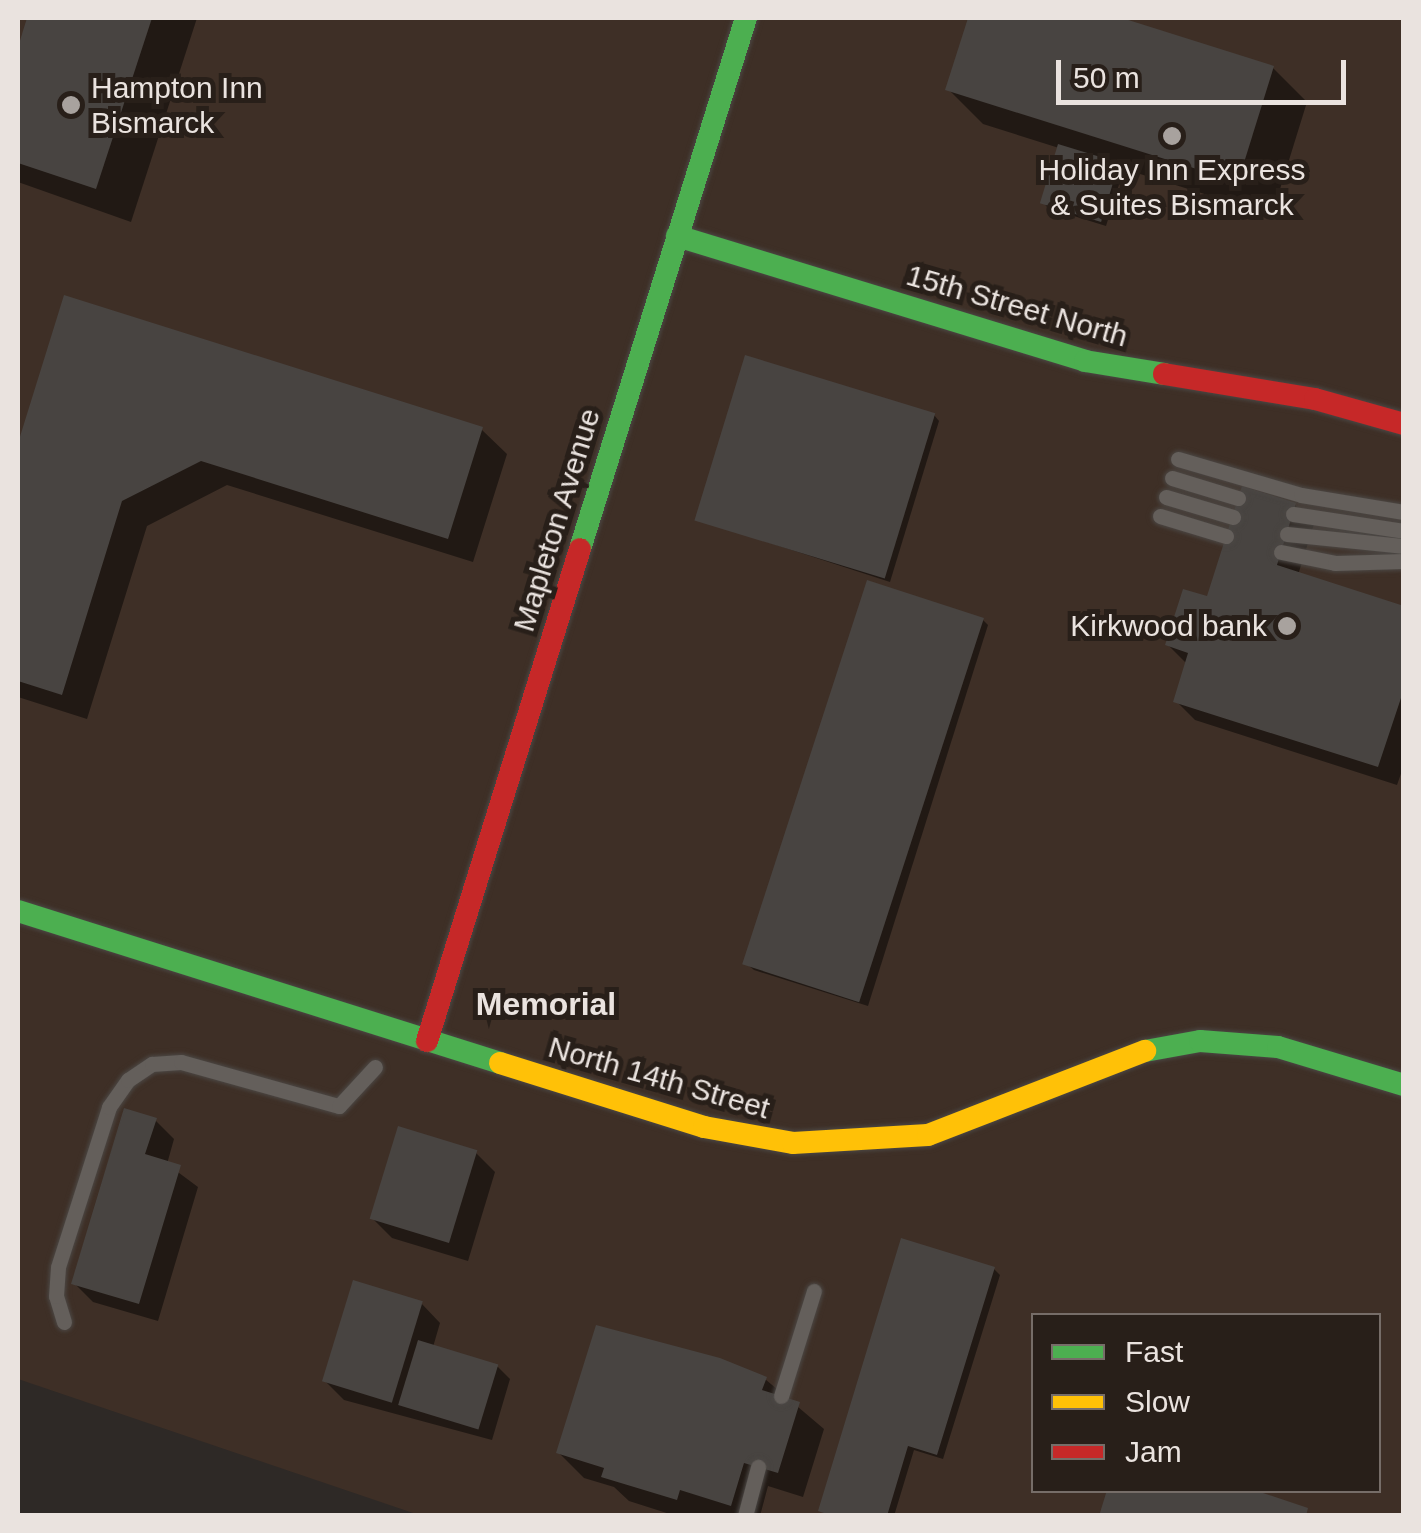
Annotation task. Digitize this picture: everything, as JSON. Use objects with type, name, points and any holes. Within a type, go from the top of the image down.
[{"type":"street","name":"Mapleton Avenue","points":[[426,1041],[746,18]]},
{"type":"street","name":"15th Street North","points":[[678,236],[1084,361],[1315,398],[1404,424]]},
{"type":"street","name":"North 14th Street","points":[[18,911],[704,1127],[793,1144],[928,1135],[995,1114],[1124,1055],[1200,1041],[1278,1048],[1404,1085]]},
{"type":"lane","points":[[1178,458],[1301,495],[1404,512]]},
{"type":"lane","points":[[1172,478],[1238,498]]},
{"type":"lane","points":[[1166,497],[1233,517]]},
{"type":"lane","points":[[1293,514],[1404,531]]},
{"type":"lane","points":[[1160,516],[1226,536]]},
{"type":"lane","points":[[1287,534],[1404,546]]},
{"type":"lane","points":[[1281,552],[1334,564],[1404,562]]},
{"type":"lane","points":[[64,1322],[56,1296],[58,1267],[109,1107],[128,1080],[152,1064],[181,1062],[339,1106],[375,1067]]},
{"type":"lane","points":[[781,1396],[814,1291]]},
{"type":"lane","points":[[745,1516],[758,1468]]},
{"type":"shaded area","points":[[18,18],[1403,18],[1403,1515],[419,1515],[18,1379]]},
{"type":"building","name":"Hampton Inn Bismarck","points":[[27,18],[152,18],[96,189],[18,163],[18,47]]},
{"type":"building","name":"Holiday Inn Express & Suites Bismarck","points":[[968,18],[1122,18],[1274,66],[1238,182],[945,90]]},
{"type":"building","points":[[1058,144],[1119,163],[1101,222],[1040,203]]},
{"type":"building","points":[[64,295],[483,427],[448,539],[201,461],[122,501],[62,695],[18,681],[18,443]]},
{"type":"building","points":[[745,355],[935,413],[885,579],[694,520]]},
{"type":"building","name":"Kirkwood bank","points":[[1242,486],[1296,503],[1277,565],[1404,606],[1404,689],[1378,767],[1173,702],[1188,653],[1165,645],[1183,589],[1207,596]]},
{"type":"building","points":[[867,580],[984,618],[859,1002],[742,964]]},
{"type":"building","points":[[124,1108],[157,1118],[145,1154],[181,1165],[139,1304],[71,1284]]},
{"type":"building","points":[[398,1126],[477,1150],[449,1243],[370,1219]]},
{"type":"building","points":[[901,1238],[995,1267],[937,1455],[908,1446],[887,1516],[832,1516],[818,1511]]},
{"type":"building","points":[[353,1280],[423,1301],[392,1403],[322,1381]]},
{"type":"building","points":[[596,1325],[720,1358],[767,1377],[762,1390],[800,1402],[778,1473],[744,1463],[731,1506],[680,1490],[677,1500],[601,1477],[604,1468],[556,1453]]},
{"type":"building","points":[[418,1340],[498,1365],[478,1430],[398,1405]]},
{"type":"building","points":[[1106,1493],[1263,1493],[1308,1508],[1306,1516],[1099,1516]]},
{"type":"traffic: fast","points":[[580,549],[746,18]]},
{"type":"traffic: fast","points":[[677,236],[1085,361],[1164,374]]},
{"type":"traffic: fast","points":[[18,911],[500,1063]]},
{"type":"traffic: fast","points":[[1145,1051],[1200,1041],[1278,1047],[1404,1085]]},
{"type":"traffic: slow","points":[[500,1063],[704,1127],[793,1143],[928,1135],[1145,1051]]},
{"type":"traffic: jam","points":[[1164,374],[1315,399],[1404,424]]},
{"type":"traffic: jam","points":[[427,1041],[580,549]]},
{"type":"place","name":"Hampton Inn Bismarck","points":[[71,105]]},
{"type":"place","name":"Holiday Inn Express & Suites Bismarck","points":[[1172,136]]},
{"type":"place","name":"Kirkwood bank","points":[[1287,626]]},
{"type":"district","name":"Memorial","points":[[546,1004]]}]
